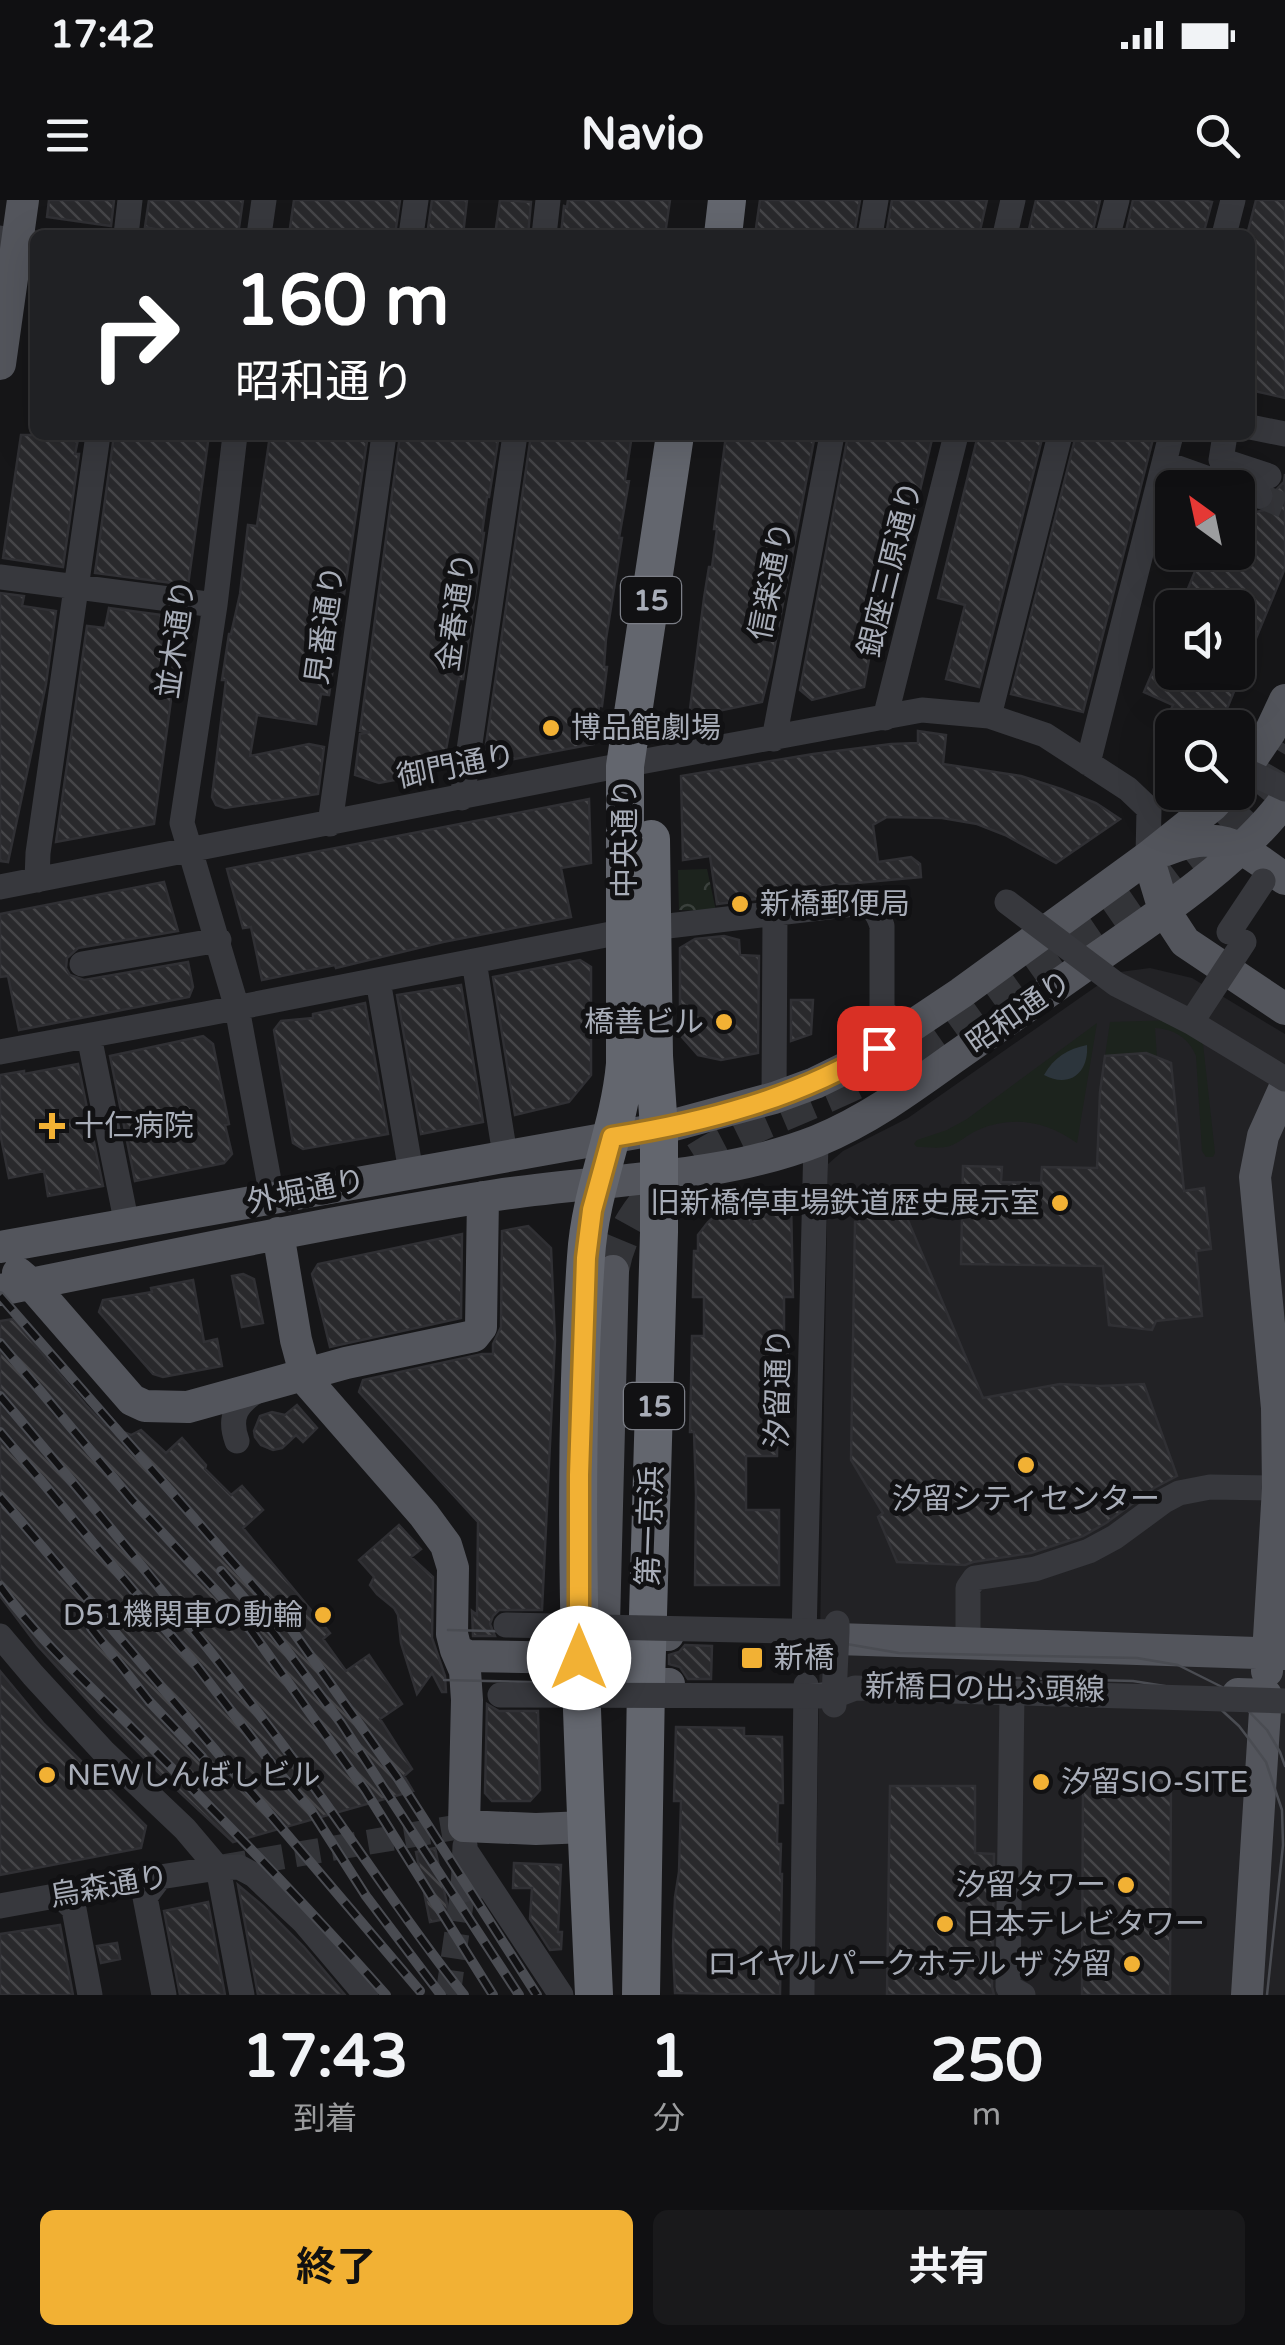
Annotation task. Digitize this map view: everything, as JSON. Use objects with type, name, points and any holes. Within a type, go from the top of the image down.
[{"type":"highway","points":[[703,230],[706,200]]},
{"type":"highway","points":[[723,230],[727,200]]},
{"type":"highway","name":"中央通り","points":[[658,1175],[660,1129],[639,930],[637,763],[674,440]]},
{"type":"highway","name":"中央通り","points":[[637,763],[694,440]]},
{"type":"highway","name":"中央通り","points":[[599,1181],[622,1090],[639,930]]},
{"type":"highway","name":"第一京浜","points":[[641,1995],[658,1175]]},
{"type":"highway","name":"15","points":[[594,1995],[579,1658],[579,1475],[586,1258],[599,1181]]},
{"type":"main road","points":[[0,364],[14,240],[23,200]]},
{"type":"main road","points":[[1255,754],[1285,700]]},
{"type":"main road","name":"昭和通り","points":[[599,1181],[765,1156],[816,1141],[882,1109],[1164,910],[1242,848],[1285,800]]},
{"type":"main road","name":"昭和通り","points":[[612,1137],[660,1129],[774,1098],[858,1062],[1148,857],[1207,810]]},
{"type":"main road","points":[[1278,884],[1242,848],[1215,839],[1184,842],[1148,857],[1164,910],[1185,942],[1285,1009]]},
{"type":"main road","points":[[1106,951],[1157,939],[1185,942]]},
{"type":"main road","points":[[1246,1995],[1278,1697],[1277,1408],[1256,1176],[1263,1136],[1285,1088]]},
{"type":"main road","name":"外堀通り","points":[[0,1246],[612,1137]]},
{"type":"main road","name":"外堀通り","points":[[15,1286],[278,1233],[599,1181]]},
{"type":"main road","points":[[0,1258],[15,1286],[138,1404],[188,1407],[304,1375],[474,1336],[481,1328],[484,1197]]},
{"type":"main road","points":[[278,1233],[304,1375],[442,1538],[450,1556],[452,1634],[465,1671],[467,1700],[465,1838],[586,1827]]},
{"type":"main road","points":[[456,1650],[468,1656],[579,1658],[604,1624],[612,1271]]},
{"type":"main road","name":"新橋日の出ふ頭線","points":[[579,1658],[647,1635],[1276,1653]]},
{"type":"main road","name":"新橋日の出ふ頭線","points":[[579,1658],[646,1684],[825,1695],[1278,1697]]},
{"type":"street","points":[[127,230],[130,200]]},
{"type":"street","points":[[260,230],[264,200]]},
{"type":"street","points":[[412,230],[416,200]]},
{"type":"street","points":[[545,230],[548,200]]},
{"type":"street","points":[[871,230],[876,200]]},
{"type":"street","points":[[1005,230],[1013,200]]},
{"type":"street","points":[[1109,230],[1116,200]]},
{"type":"street","points":[[1225,230],[1232,200]]},
{"type":"street","points":[[1255,428],[1285,434]]},
{"type":"street","points":[[37,880],[97,440]]},
{"type":"street","name":"並木通り","points":[[234,440],[215,605],[182,822],[238,1008],[272,1198]]},
{"type":"street","name":"見番通り","points":[[330,824],[383,440]]},
{"type":"street","name":"金春通り","points":[[462,798],[514,440]]},
{"type":"street","name":"信楽通り","points":[[774,739],[831,440]]},
{"type":"street","name":"銀座三原通り","points":[[885,718],[955,440]]},
{"type":"street","points":[[989,716],[1059,440]]},
{"type":"street","points":[[1088,763],[1170,440]]},
{"type":"street","points":[[1224,440],[1220,460],[1227,470]]},
{"type":"street","points":[[1164,463],[1186,470]]},
{"type":"street","points":[[0,577],[215,605]]},
{"type":"street","name":"御門通り","points":[[0,887],[922,710],[989,716],[1045,735],[1128,789],[1149,810],[1148,857]]},
{"type":"street","points":[[1255,775],[1285,789]]},
{"type":"street","points":[[1196,1015],[1236,937],[1278,884]]},
{"type":"street","points":[[1007,902],[1116,984],[1192,1022],[1285,1079]]},
{"type":"street","points":[[0,1052],[639,930],[862,903],[879,915],[882,1008],[900,1035]]},
{"type":"street","points":[[774,1098],[775,914]]},
{"type":"street","points":[[82,964],[218,940]]},
{"type":"street","points":[[474,961],[505,1156]]},
{"type":"street","points":[[378,980],[411,1172]]},
{"type":"street","points":[[89,1036],[127,1225]]},
{"type":"street","name":"汐留通り","points":[[804,1638],[816,1141]]},
{"type":"street","points":[[237,1440],[232,1417],[237,1407],[263,1388]]},
{"type":"street","points":[[968,1643],[968,1588],[975,1578],[1036,1569],[1089,1551],[1179,1493],[1210,1487],[1278,1488]]},
{"type":"street","points":[[506,1625],[837,1627],[825,1695],[802,1995]]},
{"type":"street","points":[[0,1636],[103,1752],[186,1829],[218,1868],[242,1995]]},
{"type":"street","points":[[500,1695],[825,1695],[854,1688],[1278,1697]]},
{"type":"street","points":[[1012,1693],[1008,1987],[1023,1995]]},
{"type":"street","points":[[465,1838],[475,1887],[560,1995]]},
{"type":"street","points":[[218,1868],[239,1868],[254,1875],[304,1922],[366,1995]]},
{"type":"street","name":"烏森通り","points":[[0,1906],[218,1868]]},
{"type":"street","points":[[160,1876],[145,1897],[164,1995]]},
{"type":"street","points":[[58,1894],[74,1910],[90,1995]]},
{"type":"shaded area","name":"汐留SIO-SITE","points":[[1150,968],[1192,978],[1285,1034],[1285,1995],[814,1995],[828,1164],[843,1151],[908,1118],[1104,981],[1120,972]]},
{"type":"shaded area","points":[[1087,1045],[1085,1063],[1076,1075],[1062,1080],[1044,1075],[1062,1055]]},
{"type":"green space","points":[[707,869],[716,911],[679,910],[678,870]]},
{"type":"green space","points":[[1174,1020],[1203,1044],[1213,1157],[1206,1157],[1202,1151],[1196,1056],[1185,1039],[1155,1028],[1157,1058],[1146,1053],[1105,1056],[1110,1022]]},
{"type":"green space","points":[[1097,1023],[1077,1143],[1041,1125],[1016,1122],[991,1125],[946,1147],[914,1144],[967,1119]]},
{"type":"building","points":[[49,200],[114,200],[111,226],[47,217]]},
{"type":"building","points":[[149,200],[243,200],[239,230],[145,227]]},
{"type":"building","points":[[294,200],[400,200],[396,230],[290,230]]},
{"type":"building","points":[[432,200],[467,200],[464,230],[428,230]]},
{"type":"building","points":[[500,200],[531,202],[528,230],[496,230]]},
{"type":"building","points":[[568,200],[670,200],[666,230],[561,230],[564,206],[567,207]]},
{"type":"building","points":[[760,200],[860,200],[855,230],[756,230]]},
{"type":"building","points":[[892,200],[987,200],[980,230],[887,230]]},
{"type":"building","points":[[1036,200],[1100,200],[1093,230],[1029,230]]},
{"type":"building","points":[[1133,200],[1212,202],[1204,230],[1126,230]]},
{"type":"building","points":[[1256,200],[1285,200],[1285,398],[1255,391],[1255,230],[1248,230]]},
{"type":"building","points":[[21,435],[30,435],[30,440],[78,440],[63,567],[3,558]]},
{"type":"building","points":[[113,440],[208,440],[188,585],[95,573]]},
{"type":"building","points":[[269,440],[367,441],[329,695],[321,694],[316,724],[257,715],[250,756],[309,744],[324,747],[318,794],[225,808],[216,805],[212,797],[226,680],[222,680],[240,594],[248,525],[257,526]]},
{"type":"building","points":[[399,440],[498,440],[463,679],[459,679],[443,766],[396,770],[395,780],[379,783],[355,775],[360,734],[370,732],[360,731]]},
{"type":"building","points":[[530,440],[631,440],[622,538],[606,639],[607,667],[594,744],[483,765]]},
{"type":"building","points":[[725,440],[814,440],[762,702],[689,717],[704,598],[712,567]]},
{"type":"building","points":[[847,440],[932,440],[881,640],[873,637],[864,687],[812,700],[800,690]]},
{"type":"building","points":[[977,440],[1042,440],[979,687],[946,679],[965,605],[938,598]]},
{"type":"building","points":[[1075,440],[1153,440],[1083,712],[1011,694]]},
{"type":"building","points":[[1285,474],[1285,568],[1255,641],[1255,590],[1187,590],[1196,570],[1255,570],[1255,512],[1270,509],[1276,500],[1275,491],[1284,482]]},
{"type":"building","points":[[0,593],[24,596],[22,606],[56,611],[46,684],[8,862],[0,861]]},
{"type":"building","points":[[109,608],[185,618],[154,824],[56,842],[87,626],[105,628]]},
{"type":"building","points":[[1155,666],[1155,690],[1235,690],[1226,710],[1171,710],[1173,705],[1144,692]]},
{"type":"building","points":[[918,731],[946,735],[943,764],[1021,776],[1096,803],[1120,819],[1056,863],[977,824],[942,818],[887,817],[873,825],[878,862],[911,857],[920,864],[921,877],[779,890],[780,896],[717,904],[710,856],[683,860],[681,776],[813,754],[918,743]]},
{"type":"building","points":[[589,799],[591,863],[561,868],[571,917],[336,968],[335,965],[262,980],[251,927],[243,928],[227,869]]},
{"type":"building","points":[[164,882],[178,931],[78,948],[67,958],[66,968],[70,975],[84,980],[188,962],[193,987],[189,997],[19,1030],[8,976],[0,977],[0,914]]},
{"type":"building","points":[[724,936],[739,940],[740,955],[759,956],[758,1053],[721,1060],[698,1055],[682,1037],[680,948],[695,939]]},
{"type":"building","points":[[580,960],[591,967],[591,1075],[569,1102],[515,1115],[493,977]]},
{"type":"building","points":[[461,985],[483,1122],[421,1134],[397,995]]},
{"type":"building","points":[[791,1000],[813,1000],[811,1034],[791,1041]]},
{"type":"building","points":[[365,1003],[388,1134],[303,1149],[293,1143],[274,1030],[281,1021],[313,1018],[313,1014]]},
{"type":"building","points":[[203,1036],[213,1044],[232,1154],[224,1163],[135,1181],[110,1056]]},
{"type":"building","points":[[1146,1053],[1171,1063],[1184,1191],[1204,1188],[1211,1249],[1196,1251],[1202,1316],[1156,1321],[1152,1330],[1109,1325],[1103,1266],[961,1264],[963,1166],[1002,1167],[1001,1182],[1041,1183],[1042,1167],[1097,1168],[1105,1056]]},
{"type":"building","points":[[78,1064],[103,1186],[48,1196],[44,1171],[9,1178],[0,1133],[0,1075]]},
{"type":"building","name":"汐留シティセンター","points":[[880,1191],[899,1199],[983,1398],[1060,1384],[1144,1384],[1177,1476],[1083,1536],[1031,1553],[965,1565],[897,1562],[878,1517],[883,1513],[851,1460],[855,1222],[859,1222],[862,1201]]},
{"type":"building","points":[[791,1201],[793,1297],[784,1297],[787,1402],[778,1402],[777,1456],[746,1456],[746,1510],[779,1510],[779,1585],[695,1585],[694,1432],[690,1432],[692,1336],[704,1336],[704,1297],[693,1297],[698,1235],[720,1212],[752,1203],[751,1223]]},
{"type":"building","points":[[528,1226],[551,1248],[555,1340],[542,1610],[499,1610],[490,1624],[495,1636],[473,1636],[472,1611],[477,1615],[478,1522],[359,1392],[363,1380],[493,1354],[501,1327],[502,1231]]},
{"type":"building","points":[[462,1234],[461,1318],[330,1347],[312,1274],[318,1264]]},
{"type":"building","points":[[243,1274],[254,1279],[263,1323],[242,1327],[232,1276]]},
{"type":"building","points":[[193,1280],[204,1342],[217,1339],[222,1366],[163,1377],[153,1374],[99,1312],[103,1300]]},
{"type":"building","points":[[13,1319],[105,1425],[131,1435],[141,1430],[166,1453],[182,1438],[231,1495],[242,1486],[263,1510],[243,1528],[330,1633],[323,1639],[346,1671],[369,1655],[402,1704],[380,1719],[412,1769],[404,1776],[413,1791],[233,1842],[99,1713],[37,1645],[0,1596],[0,1321]]},
{"type":"building","points":[[297,1405],[317,1428],[303,1442],[296,1435],[282,1448],[273,1450],[261,1445],[254,1431],[260,1416],[272,1412],[285,1415]]},
{"type":"building","points":[[399,1525],[421,1549],[411,1557],[433,1577],[432,1638],[445,1676],[446,1692],[442,1692],[432,1673],[417,1694],[401,1643],[398,1615],[370,1585],[374,1577],[359,1560]]},
{"type":"building","points":[[685,1645],[712,1646],[711,1679],[688,1679],[680,1667],[669,1664],[669,1655]]},
{"type":"building","name":"NEWしんばしビル","points":[[0,1671],[44,1724],[146,1826],[141,1848],[0,1875]]},
{"type":"building","points":[[487,1704],[499,1711],[538,1711],[540,1790],[530,1801],[492,1801],[485,1793]]},
{"type":"building","points":[[676,1727],[744,1728],[744,1736],[782,1737],[783,1803],[778,1803],[777,1844],[781,1844],[782,1874],[780,1995],[675,1993],[673,1946],[681,1801],[674,1801]]},
{"type":"building","name":"汐留タワー","points":[[1083,1775],[1171,1775],[1170,1995],[1082,1995]]},
{"type":"building","name":"日本テレビタワー","points":[[890,1786],[975,1786],[975,1853],[994,1854],[994,1995],[887,1995]]},
{"type":"building","points":[[435,1848],[450,1918],[430,1922],[416,1852]]},
{"type":"building","points":[[514,1863],[561,1865],[561,1949],[550,1950],[530,1919],[532,1888],[513,1888]]},
{"type":"building","points":[[238,1885],[304,1947],[345,1995],[258,1995]]},
{"type":"building","points":[[208,1902],[225,1995],[180,1995],[164,1911]]},
{"type":"building","points":[[60,1925],[73,1995],[0,1995],[0,1934]]},
{"type":"building","points":[[117,1943],[120,1959],[101,1963],[97,1946]]},
{"type":"tunnel","points":[[1260,496],[1285,506]]},
{"type":"tunnel","points":[[613,1271],[628,1228],[653,1193],[687,1165],[727,1141],[894,1063],[1131,898],[1213,835],[1257,789],[1285,744]]},
{"type":"tunnel","points":[[222,1867],[464,1826]]},
{"type":"tunnel","points":[[448,1995],[463,1890]]},
{"type":"tram line","points":[[448,1630],[784,1638],[899,1653],[1137,1658],[1178,1665],[1228,1690],[1267,1730],[1285,1766]]},
{"type":"tram line","points":[[444,1680],[783,1688],[904,1675],[1133,1681],[1197,1695],[1215,1704],[1252,1743],[1266,1762],[1282,1810],[1283,1845],[1267,1995]]},
{"type":"railway","points":[[0,1296],[292,1630],[397,1777],[537,1995]]},
{"type":"railway","points":[[0,1343],[132,1500],[245,1622],[365,1790],[493,1995]]},
{"type":"railway","points":[[0,1396],[256,1710],[464,1995]]},
{"type":"railway","points":[[0,1432],[195,1664],[311,1810],[366,1896],[441,1995]]},
{"type":"railway","points":[[0,1497],[420,1991]]},
{"type":"railway","points":[[221,1571],[273,1632],[341,1723],[519,1995]]},
{"type":"railway","points":[[0,1586],[45,1641],[260,1858],[386,1995]]},
{"type":"railway","points":[[91,1628],[149,1701],[202,1757]]},
{"type":"place","name":"博品館劇場","points":[[551,728]]},
{"type":"place","name":"新橋郵便局","points":[[740,904]]},
{"type":"place","name":"橋善ビル","points":[[724,1022]]},
{"type":"place","name":"十仁病院","points":[[52,1126]]},
{"type":"place","name":"旧新橋停車場鉄道歴史展示室","points":[[1060,1203]]},
{"type":"place","name":"汐留シティセンター","points":[[1026,1465]]},
{"type":"place","name":"D51機関車の動輪","points":[[323,1615]]},
{"type":"place","name":"新橋","points":[[752,1658]]},
{"type":"place","name":"NEWしんばしビル","points":[[47,1775]]},
{"type":"place","name":"汐留SIO-SITE","points":[[1041,1782]]},
{"type":"place","name":"汐留タワー","points":[[1126,1885]]},
{"type":"place","name":"日本テレビタワー","points":[[945,1924]]},
{"type":"place","name":"ロイヤルパークホテル ザ 汐留","points":[[1132,1964]]},
{"type":"route","points":[[579,1658],[579,1475],[586,1258],[592,1210],[612,1137],[683,1124],[774,1098],[815,1083],[879,1048]]}]
